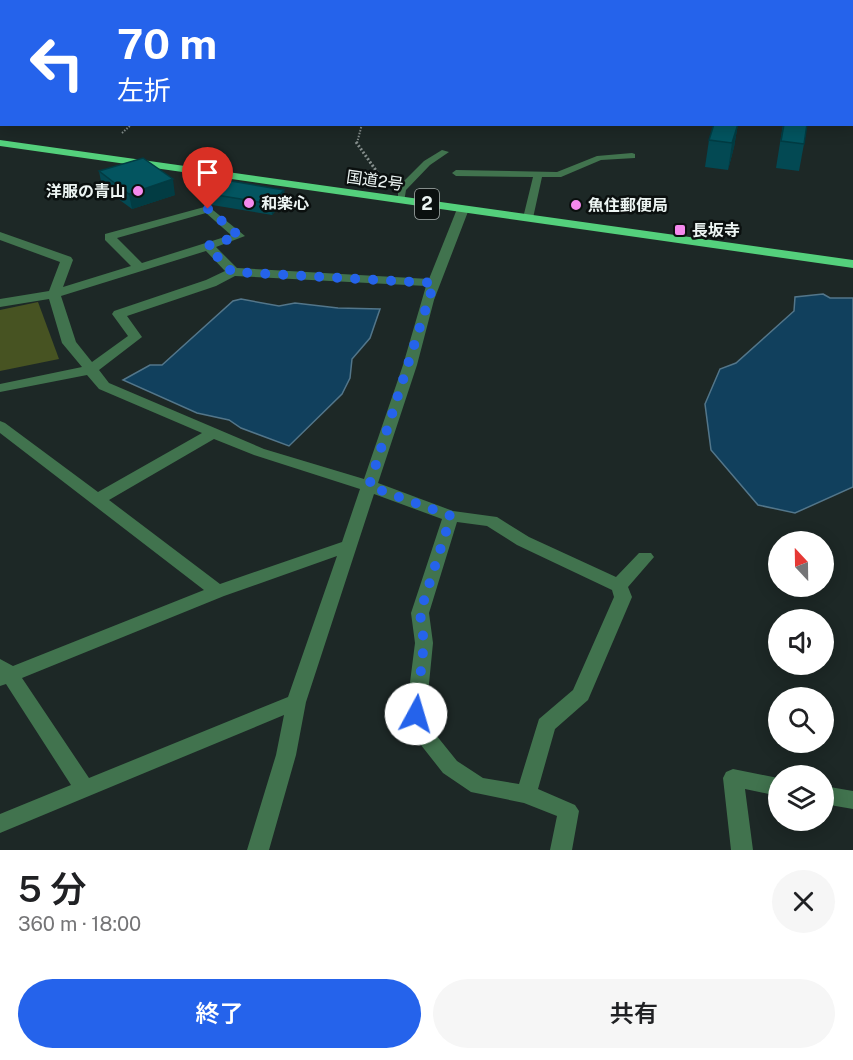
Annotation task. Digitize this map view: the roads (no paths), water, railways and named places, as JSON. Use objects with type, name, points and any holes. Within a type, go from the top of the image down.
[{"type":"highway","name":"国道2号","points":[[0,143],[401,194],[463,209],[853,264]]},
{"type":"street","points":[[0,303],[54,294],[140,268],[239,236],[208,209],[109,237],[140,268]]},
{"type":"street","points":[[258,850],[286,755],[296,702],[350,545],[434,283],[463,209]]},
{"type":"street","points":[[0,236],[68,260],[54,294],[69,343],[104,386],[259,452],[369,486],[451,516],[491,521],[523,542],[619,586],[623,597],[581,695],[546,725],[526,794]]},
{"type":"street","points":[[207,246],[232,272]]},
{"type":"street","points":[[0,388],[90,370],[135,337],[119,314],[211,283],[232,272],[434,283]]},
{"type":"street","points":[[0,426],[218,591]]},
{"type":"street","points":[[97,500],[213,433]]},
{"type":"street","points":[[451,516],[420,613],[424,643],[416,714],[424,734],[450,767],[478,786],[526,794],[568,812],[561,850]]},
{"type":"street","points":[[84,789],[3,673],[218,591],[350,545]]},
{"type":"street","points":[[619,586],[645,556]]},
{"type":"street","points":[[0,824],[296,702]]},
{"type":"street","points":[[742,850],[733,778],[768,785]]},
{"type":"street","points":[[834,797],[853,801]]},
{"type":"lane","points":[[401,194],[427,163],[445,152]]},
{"type":"lane","points":[[456,173],[558,175],[600,158],[632,156]]},
{"type":"lane","points":[[528,218],[538,176]]},
{"type":"water","points":[[823,294],[830,298],[853,298],[853,487],[795,513],[758,505],[711,450],[705,404],[720,369],[736,363],[794,311],[795,297]]},
{"type":"water","points":[[241,299],[279,306],[295,303],[338,308],[380,309],[370,338],[352,359],[350,378],[342,394],[289,446],[241,428],[229,420],[197,413],[123,380],[150,365],[162,365],[233,301]]},
{"type":"place","name":"洋服の青山","points":[[138,191]]},
{"type":"place","name":"和楽心","points":[[249,203]]},
{"type":"place","name":"魚住郵便局","points":[[576,205]]},
{"type":"place","name":"長坂寺","points":[[680,230]]}]
